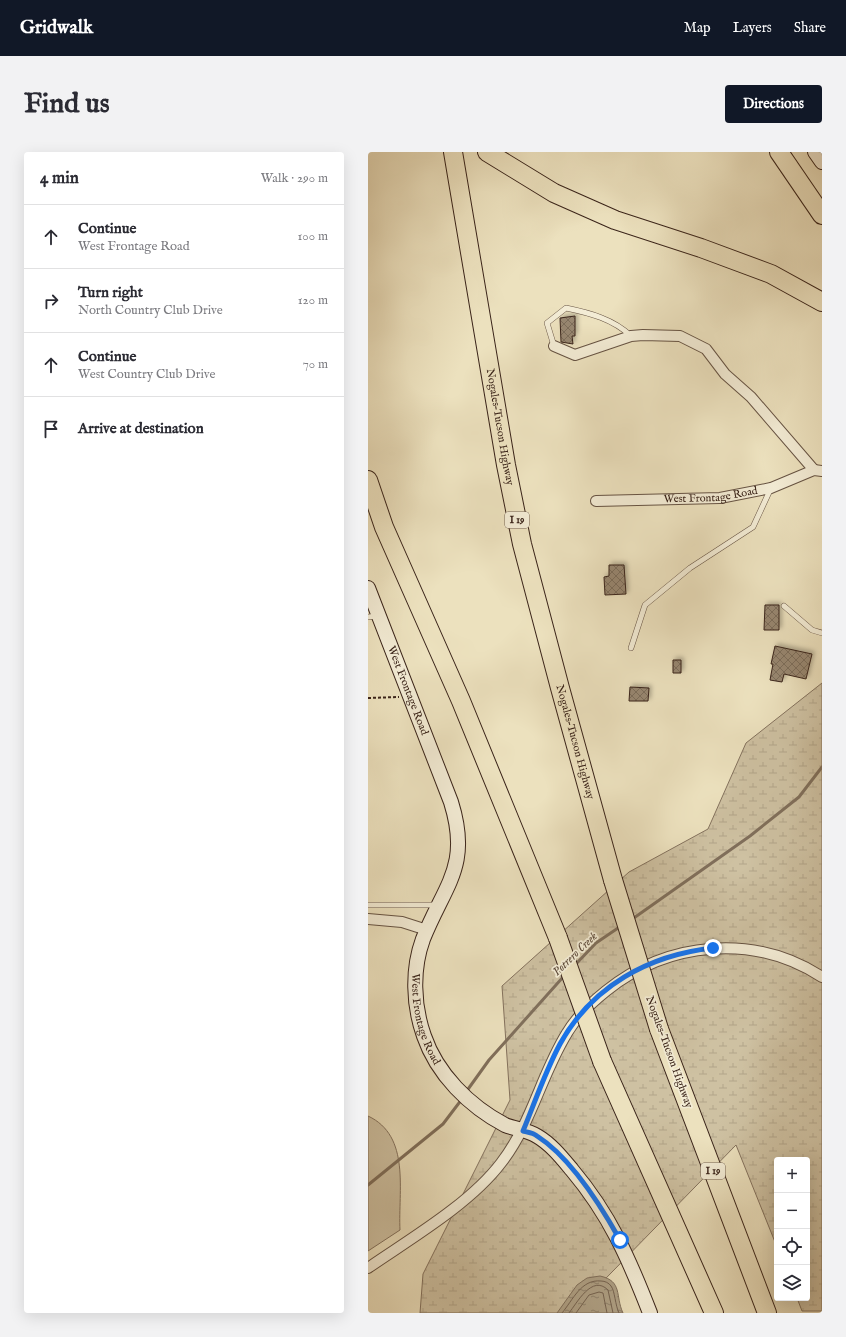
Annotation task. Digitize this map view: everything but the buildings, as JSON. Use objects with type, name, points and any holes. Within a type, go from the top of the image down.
[{"type":"highway","name":"Nogales–Tucson Highway","points":[[453,152],[506,465],[522,544],[614,880],[659,1029],[767,1313]]},
{"type":"highway","points":[[487,152],[554,193],[615,220],[701,248],[771,274],[822,302]]},
{"type":"highway","points":[[779,152],[822,214]]},
{"type":"highway","points":[[368,480],[384,527],[461,701],[558,938],[602,1061],[714,1313]]},
{"type":"street","points":[[815,152],[822,162]]},
{"type":"street","points":[[554,346],[575,355],[632,336],[680,336],[706,349],[725,374],[751,397],[818,470]]},
{"type":"street","name":"West Frontage Road","points":[[596,501],[720,498],[771,488],[818,470]]},
{"type":"street","name":"West Frontage Road","points":[[368,588],[373,617],[410,696],[451,802],[458,829],[458,856],[455,869],[440,905],[427,930],[418,956],[416,972],[416,1004],[424,1036],[430,1050],[450,1080],[473,1102],[506,1125],[537,1135],[562,1158],[603,1210],[620,1240],[650,1313]]},
{"type":"street","points":[[368,920],[402,922],[427,930]]},
{"type":"street","points":[[368,1268],[435,1222],[486,1180],[500,1164],[523,1131],[560,1045],[568,1031],[588,1006],[616,983],[650,962],[685,952],[713,948],[742,950],[777,956],[797,964],[822,977]]},
{"type":"lane","points":[[554,346],[547,323],[566,308],[604,318],[622,327],[632,336]]},
{"type":"lane","points":[[631,648],[645,605],[690,568],[753,527],[771,488]]},
{"type":"lane","points":[[784,606],[812,630],[822,633]]},
{"type":"lane","points":[[368,904],[440,905]]},
{"type":"path","points":[[368,698],[410,696]]},
{"type":"green space","points":[[822,683],[822,1311],[802,1311],[798,1301],[810,1301],[810,1157],[774,1157],[774,1240],[736,1145],[572,1313],[420,1313],[423,1274],[510,1100],[502,986],[629,872],[708,829],[746,743]]},
{"type":"green space","points":[[368,1116],[382,1125],[391,1137],[396,1151],[400,1182],[400,1230],[368,1251]]},
{"type":"water","points":[[600,1276],[607,1278],[615,1285],[623,1313],[557,1313],[577,1285],[587,1278]]},
{"type":"waterway","name":"Potrero Creek","points":[[631,920],[750,836],[799,797],[822,767]]},
{"type":"waterway","name":"Potrero Creek","points":[[575,965],[596,943],[621,926]]},
{"type":"waterway","name":"Potrero Creek","points":[[466,1092],[489,1060],[564,976]]},
{"type":"waterway","name":"Potrero Creek","points":[[368,1185],[443,1124],[462,1099]]},
{"type":"route","points":[[620,1240],[603,1210],[562,1158],[537,1135],[523,1131],[560,1045],[577,1018],[588,1006],[616,983],[650,962],[671,955],[713,948]]}]
